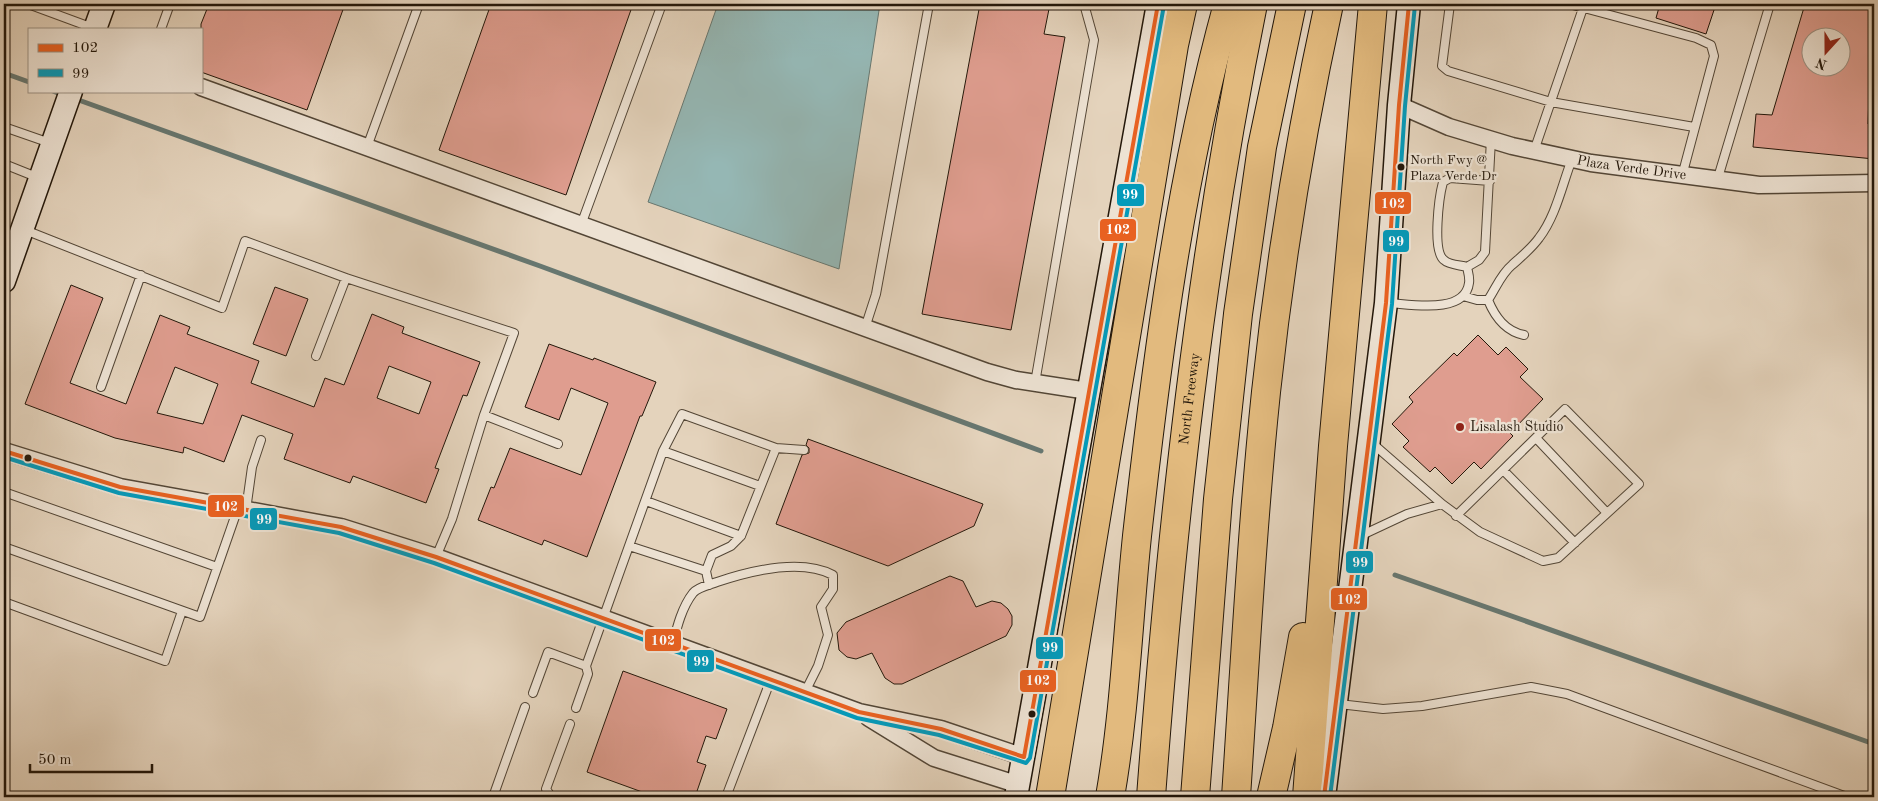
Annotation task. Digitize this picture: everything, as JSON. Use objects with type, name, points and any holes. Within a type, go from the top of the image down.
[{"type":"highway","points":[[1050,797],[1174,45],[1183,4]]},
{"type":"highway","points":[[1110,797],[1119,733],[1145,466],[1170,279],[1182,202],[1210,71],[1228,4]]},
{"type":"highway","name":"North Freeway","points":[[1151,797],[1179,484],[1199,321],[1221,169],[1253,4]]},
{"type":"highway","points":[[1195,797],[1218,499],[1238,314],[1262,147],[1292,4]]},
{"type":"highway","points":[[1236,797],[1250,584],[1266,392],[1286,240],[1311,85],[1328,4]]},
{"type":"highway","points":[[1271,797],[1289,719],[1338,408],[1373,4]]},
{"type":"highway","points":[[1307,797],[1333,446]]},
{"type":"highway","points":[[1250,584],[1256,797]]},
{"type":"main road","points":[[95,28],[104,4]]},
{"type":"main road","points":[[1018,791],[1158,4]]},
{"type":"main road","points":[[1324,797],[1386,303],[1399,105],[1409,4]]},
{"type":"main road","points":[[4,281],[71,92]]},
{"type":"street","points":[[202,87],[987,372],[1035,383],[1088,391]]},
{"type":"street","name":"Plaza Verde Drive","points":[[1399,105],[1449,127],[1534,151],[1572,159],[1717,181],[1759,185],[1874,183]]},
{"type":"street","points":[[4,451],[120,487],[341,527],[436,557],[859,712],[941,729],[1024,756]]},
{"type":"street","points":[[859,712],[934,758],[1018,791]]},
{"type":"lane","points":[[28,4],[92,28]]},
{"type":"lane","points":[[161,28],[170,4]]},
{"type":"lane","points":[[367,147],[419,4]]},
{"type":"lane","points":[[581,225],[662,4]]},
{"type":"lane","points":[[865,328],[876,294],[929,4]]},
{"type":"lane","points":[[1035,383],[1094,40],[1084,4]]},
{"type":"lane","points":[[1450,4],[1442,66],[1448,71],[1551,102],[1694,127]]},
{"type":"lane","points":[[1568,4],[1696,38],[1711,46],[1714,56],[1682,176]]},
{"type":"lane","points":[[1717,181],[1770,4]]},
{"type":"lane","points":[[1534,151],[1583,8]]},
{"type":"lane","points":[[4,127],[54,140]]},
{"type":"lane","points":[[1490,181],[1450,178],[1443,182],[1440,191],[1438,254],[1445,262],[1467,267],[1479,260],[1484,252],[1490,181],[1491,139]]},
{"type":"lane","points":[[1488,300],[1499,279],[1512,265],[1523,258],[1540,236],[1551,217],[1572,159]]},
{"type":"lane","points":[[4,164],[40,178]]},
{"type":"lane","points":[[22,229],[222,308],[245,241],[346,278],[514,332],[484,415],[452,519],[436,557]]},
{"type":"lane","points":[[1386,303],[1447,306],[1463,296],[1469,283],[1467,267]]},
{"type":"lane","points":[[100,387],[141,275]]},
{"type":"lane","points":[[316,356],[346,278]]},
{"type":"lane","points":[[1463,296],[1477,300],[1488,300]]},
{"type":"lane","points":[[1488,300],[1495,317],[1516,333],[1524,335]]},
{"type":"lane","points":[[1369,441],[1456,516],[1480,532],[1543,561],[1558,558],[1639,484],[1565,409],[1456,516]]},
{"type":"lane","points":[[576,708],[588,674],[586,666],[663,451],[682,414],[776,448],[804,450]]},
{"type":"lane","points":[[484,415],[558,444]]},
{"type":"lane","points":[[1536,438],[1608,513]]},
{"type":"lane","points":[[4,547],[200,616],[217,567],[242,509],[252,467],[261,440]]},
{"type":"lane","points":[[709,585],[706,571],[712,555],[731,546],[741,536],[776,448]]},
{"type":"lane","points":[[663,451],[760,486]]},
{"type":"lane","points":[[1503,470],[1575,543]]},
{"type":"lane","points":[[4,492],[217,567]]},
{"type":"lane","points":[[646,501],[741,536]]},
{"type":"lane","points":[[1358,537],[1407,514],[1442,504]]},
{"type":"lane","points":[[629,546],[706,571]]},
{"type":"lane","points":[[672,643],[680,618],[693,592],[748,572],[787,568],[821,569],[833,575],[833,589],[821,606],[828,635],[818,666],[805,692]]},
{"type":"lane","points":[[4,602],[164,661],[182,611]]},
{"type":"lane","points":[[533,693],[548,652],[586,666]]},
{"type":"lane","points":[[726,797],[771,679]]},
{"type":"lane","points":[[1337,704],[1383,709],[1422,706],[1531,687],[1567,694],[1827,794],[1847,797]]},
{"type":"lane","points":[[493,797],[525,707]]},
{"type":"lane","points":[[555,797],[550,796],[546,788],[570,724]]},
{"type":"water","points":[[718,4],[880,4],[839,269],[648,202]]},
{"type":"building","points":[[209,4],[345,4],[307,110],[202,72],[201,24]]},
{"type":"building","points":[[491,4],[633,4],[566,195],[439,150]]},
{"type":"building","points":[[980,4],[1050,4],[1044,34],[1065,37],[1011,330],[922,314]]},
{"type":"building","points":[[1660,4],[1716,4],[1706,34],[1656,18]]},
{"type":"building","points":[[1805,4],[1874,4],[1874,35],[1871,35],[1868,124],[1874,125],[1874,159],[1753,147],[1756,114],[1772,115]]},
{"type":"building","points":[[71,285],[103,298],[70,383],[126,404],[160,315],[190,327],[187,334],[259,361],[251,383],[314,407],[325,378],[344,385],[372,314],[404,327],[402,333],[480,362],[467,396],[463,395],[435,468],[439,469],[426,503],[353,476],[350,483],[284,459],[293,434],[242,415],[224,462],[184,447],[183,453],[115,438],[25,404]],"holes":[[[389,366],[431,382],[419,414],[377,398]],[[175,367],[218,384],[203,424],[157,413]]]},
{"type":"building","points":[[275,287],[308,299],[286,356],[253,344]]},
{"type":"building","points":[[1478,335],[1498,355],[1506,347],[1528,369],[1520,377],[1543,399],[1510,433],[1513,436],[1481,469],[1474,462],[1452,484],[1435,467],[1430,472],[1403,447],[1409,441],[1392,424],[1413,402],[1409,397],[1454,353],[1457,356]]},
{"type":"building","points":[[549,344],[593,360],[594,358],[656,382],[642,416],[640,416],[587,557],[544,540],[542,545],[478,520],[491,487],[494,488],[510,448],[581,475],[608,403],[571,388],[559,420],[525,407]]},
{"type":"building","points":[[808,439],[983,504],[974,526],[888,566],[776,524],[802,455],[809,453],[809,448],[806,445]]},
{"type":"building","points":[[950,576],[963,581],[976,607],[992,601],[1001,603],[1008,609],[1012,616],[1012,625],[1006,636],[902,684],[894,684],[885,678],[872,653],[856,659],[847,657],[839,650],[837,633],[846,622]]},
{"type":"building","points":[[623,671],[727,709],[716,739],[706,736],[697,762],[706,765],[695,797],[656,797],[587,772]]},
{"type":"waterway","points":[[4,73],[28,82]]},
{"type":"waterway","points":[[56,92],[63,95]]},
{"type":"waterway","points":[[73,98],[540,266],[1041,451]]},
{"type":"waterway","points":[[1395,575],[1874,744]]},
{"type":"transit line","name":"102","points":[[4,451],[120,487],[341,527],[436,557],[859,712],[941,729],[1024,757],[1158,4]]},
{"type":"transit line","name":"102","points":[[1324,797],[1386,303],[1399,105],[1409,4]]},
{"type":"transit line","name":"99","points":[[4,457],[119,493],[339,533],[434,563],[857,718],[939,735],[1026,763],[1030,758],[1164,5]]},
{"type":"transit line","name":"99","points":[[1330,797],[1392,304],[1405,106],[1415,5]]},
{"type":"place","name":"North Fwy @ Plaza Verde Dr","points":[[1401,167]]},
{"type":"place","name":"Lisalash Studio","points":[[1460,427]]}]
